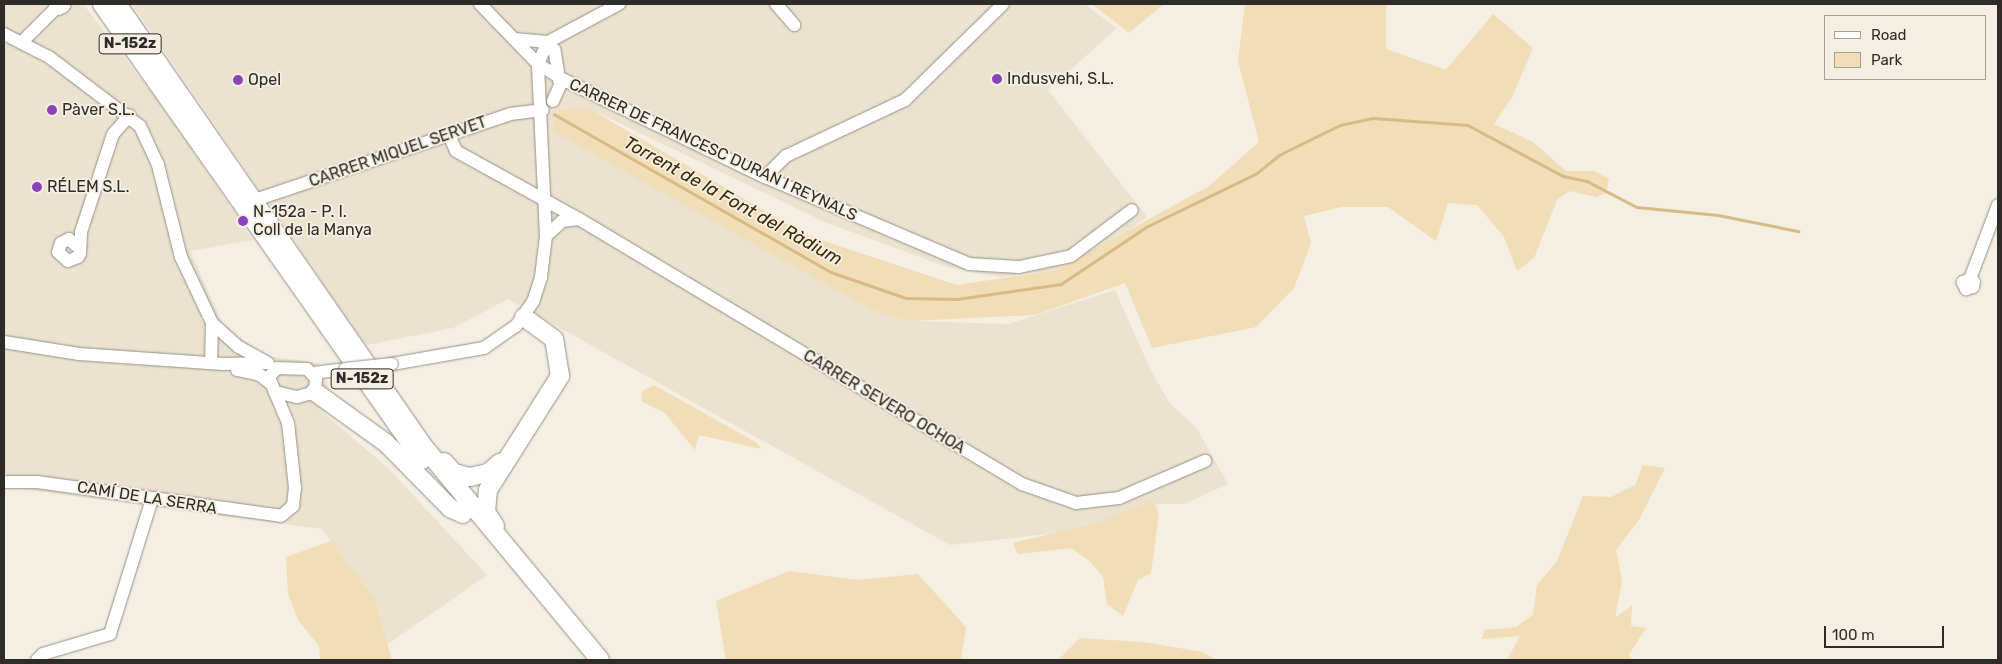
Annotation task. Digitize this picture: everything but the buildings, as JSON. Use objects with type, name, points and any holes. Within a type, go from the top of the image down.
[{"type":"highway","points":[[93,4],[158,84]]},
{"type":"highway","name":"N-152z","points":[[102,4],[390,418],[463,514],[585,660]]},
{"type":"highway","points":[[117,4],[140,36]]},
{"type":"highway","points":[[123,4],[140,36]]},
{"type":"highway","name":"N-152z","points":[[140,36],[418,435],[525,573],[600,660]]},
{"type":"highway","points":[[524,316],[554,339],[560,376],[488,490],[485,504],[525,573]]},
{"type":"highway","points":[[315,392],[386,443],[450,508],[463,514]]},
{"type":"highway","points":[[418,435],[449,468],[462,476],[488,473],[508,456]]},
{"type":"street","points":[[22,42],[60,4]]},
{"type":"street","name":"CARRER DE FRANCESC DURAN I REYNALS","points":[[480,4],[538,64],[562,80],[765,177],[969,264],[1019,267],[1072,256],[1132,210]]},
{"type":"street","points":[[4,342],[79,354],[272,366],[314,373],[392,364],[484,348],[524,316],[538,289],[546,236],[544,200],[546,104],[538,64],[551,46],[564,35],[619,4]]},
{"type":"street","points":[[776,4],[794,24]]},
{"type":"street","points":[[765,177],[786,156],[905,100],[1003,4]]},
{"type":"street","points":[[4,34],[22,42],[130,115],[150,144],[181,257],[212,323],[217,364]]},
{"type":"street","points":[[511,38],[551,46]]},
{"type":"street","points":[[546,104],[562,80],[551,46]]},
{"type":"street","name":"CARRER MIQUEL SERVET","points":[[255,200],[515,113],[588,91]]},
{"type":"street","points":[[81,232],[59,247],[64,260],[76,259],[80,249],[81,232],[113,134],[130,115]]},
{"type":"street","name":"CARRER SEVERO OCHOA","points":[[449,135],[456,151],[579,220],[1022,484],[1076,503],[1119,498],[1206,461]]},
{"type":"street","points":[[1971,279],[1998,205]]},
{"type":"street","points":[[546,236],[562,221],[579,220]]},
{"type":"street","points":[[69,239],[80,249]]},
{"type":"street","points":[[212,323],[238,347],[272,366]]},
{"type":"street","points":[[217,364],[260,375],[273,387],[297,397],[315,392],[314,373]]},
{"type":"street","points":[[272,366],[273,387],[288,423]]},
{"type":"street","points":[[288,423],[297,397]]},
{"type":"street","name":"CAMÍ DE LA SERRA","points":[[4,482],[38,482],[268,517],[288,513],[295,497],[288,423]]},
{"type":"street","points":[[37,660],[43,654],[110,634],[152,499]]},
{"type":"shaded area","points":[[4,4],[83,4],[162,106],[253,240],[190,251],[223,324],[265,356],[318,363],[330,391],[319,409],[389,469],[487,575],[385,646],[374,598],[322,529],[4,487]]},
{"type":"shaded area","points":[[132,4],[1084,4],[1117,28],[1048,90],[1147,217],[1097,253],[1057,270],[1000,277],[950,268],[827,223],[590,109],[558,109],[553,130],[872,310],[909,321],[1009,324],[1115,290],[1151,371],[1169,402],[1197,429],[1228,484],[1184,504],[1157,504],[1100,528],[950,545],[508,299],[453,328],[366,345]]},
{"type":"green space","points":[[1092,4],[1164,4],[1129,33]]},
{"type":"green space","points":[[1245,4],[1386,4],[1386,49],[1446,70],[1493,14],[1533,48],[1512,97],[1494,124],[1533,142],[1566,171],[1594,171],[1609,179],[1606,193],[1596,197],[1570,191],[1557,200],[1534,258],[1517,271],[1504,237],[1477,205],[1448,203],[1436,241],[1388,207],[1341,207],[1304,216],[1311,243],[1294,288],[1256,327],[1152,348],[1125,283],[1035,315],[909,321],[872,310],[553,131],[558,109],[590,109],[806,235],[957,285],[1057,270],[1209,186],[1259,142],[1238,61]]},
{"type":"green space","points":[[654,385],[757,443],[761,449],[699,435],[695,450],[664,412],[642,402],[641,392]]},
{"type":"green space","points":[[1643,465],[1665,468],[1640,518],[1616,550],[1622,581],[1615,618],[1632,605],[1631,626],[1646,628],[1629,654],[1631,660],[1507,660],[1520,636],[1482,639],[1485,630],[1516,627],[1533,615],[1537,585],[1557,561],[1583,496],[1611,497],[1635,485]]},
{"type":"green space","points":[[1152,500],[1159,513],[1151,573],[1138,580],[1123,616],[1107,604],[1103,577],[1090,561],[1071,548],[1018,554],[1013,543],[1098,523]]},
{"type":"green space","points":[[331,541],[374,598],[392,660],[320,660],[319,646],[298,620],[288,594],[286,557]]},
{"type":"green space","points":[[789,571],[857,580],[918,574],[966,627],[961,660],[726,660],[716,601]]},
{"type":"green space","points":[[1080,638],[1142,642],[1203,652],[1215,660],[1058,660]]},
{"type":"waterway","name":"Torrent de la Font del Ràdium","points":[[554,114],[831,272],[906,298],[957,299],[1061,284],[1146,227],[1257,173],[1279,155],[1340,125],[1373,118],[1468,125],[1563,176],[1587,181],[1637,207],[1718,215],[1798,231]]},
{"type":"place","name":"Indusvehi, S.L.","points":[[997,79]]},
{"type":"place","name":"Opel","points":[[238,80]]},
{"type":"place","name":"Pàver S.L.","points":[[52,110]]},
{"type":"place","name":"RÉLEM S.L.","points":[[37,187]]},
{"type":"place","name":"N-152a - P. I. Coll de la Manya","points":[[243,221]]}]
